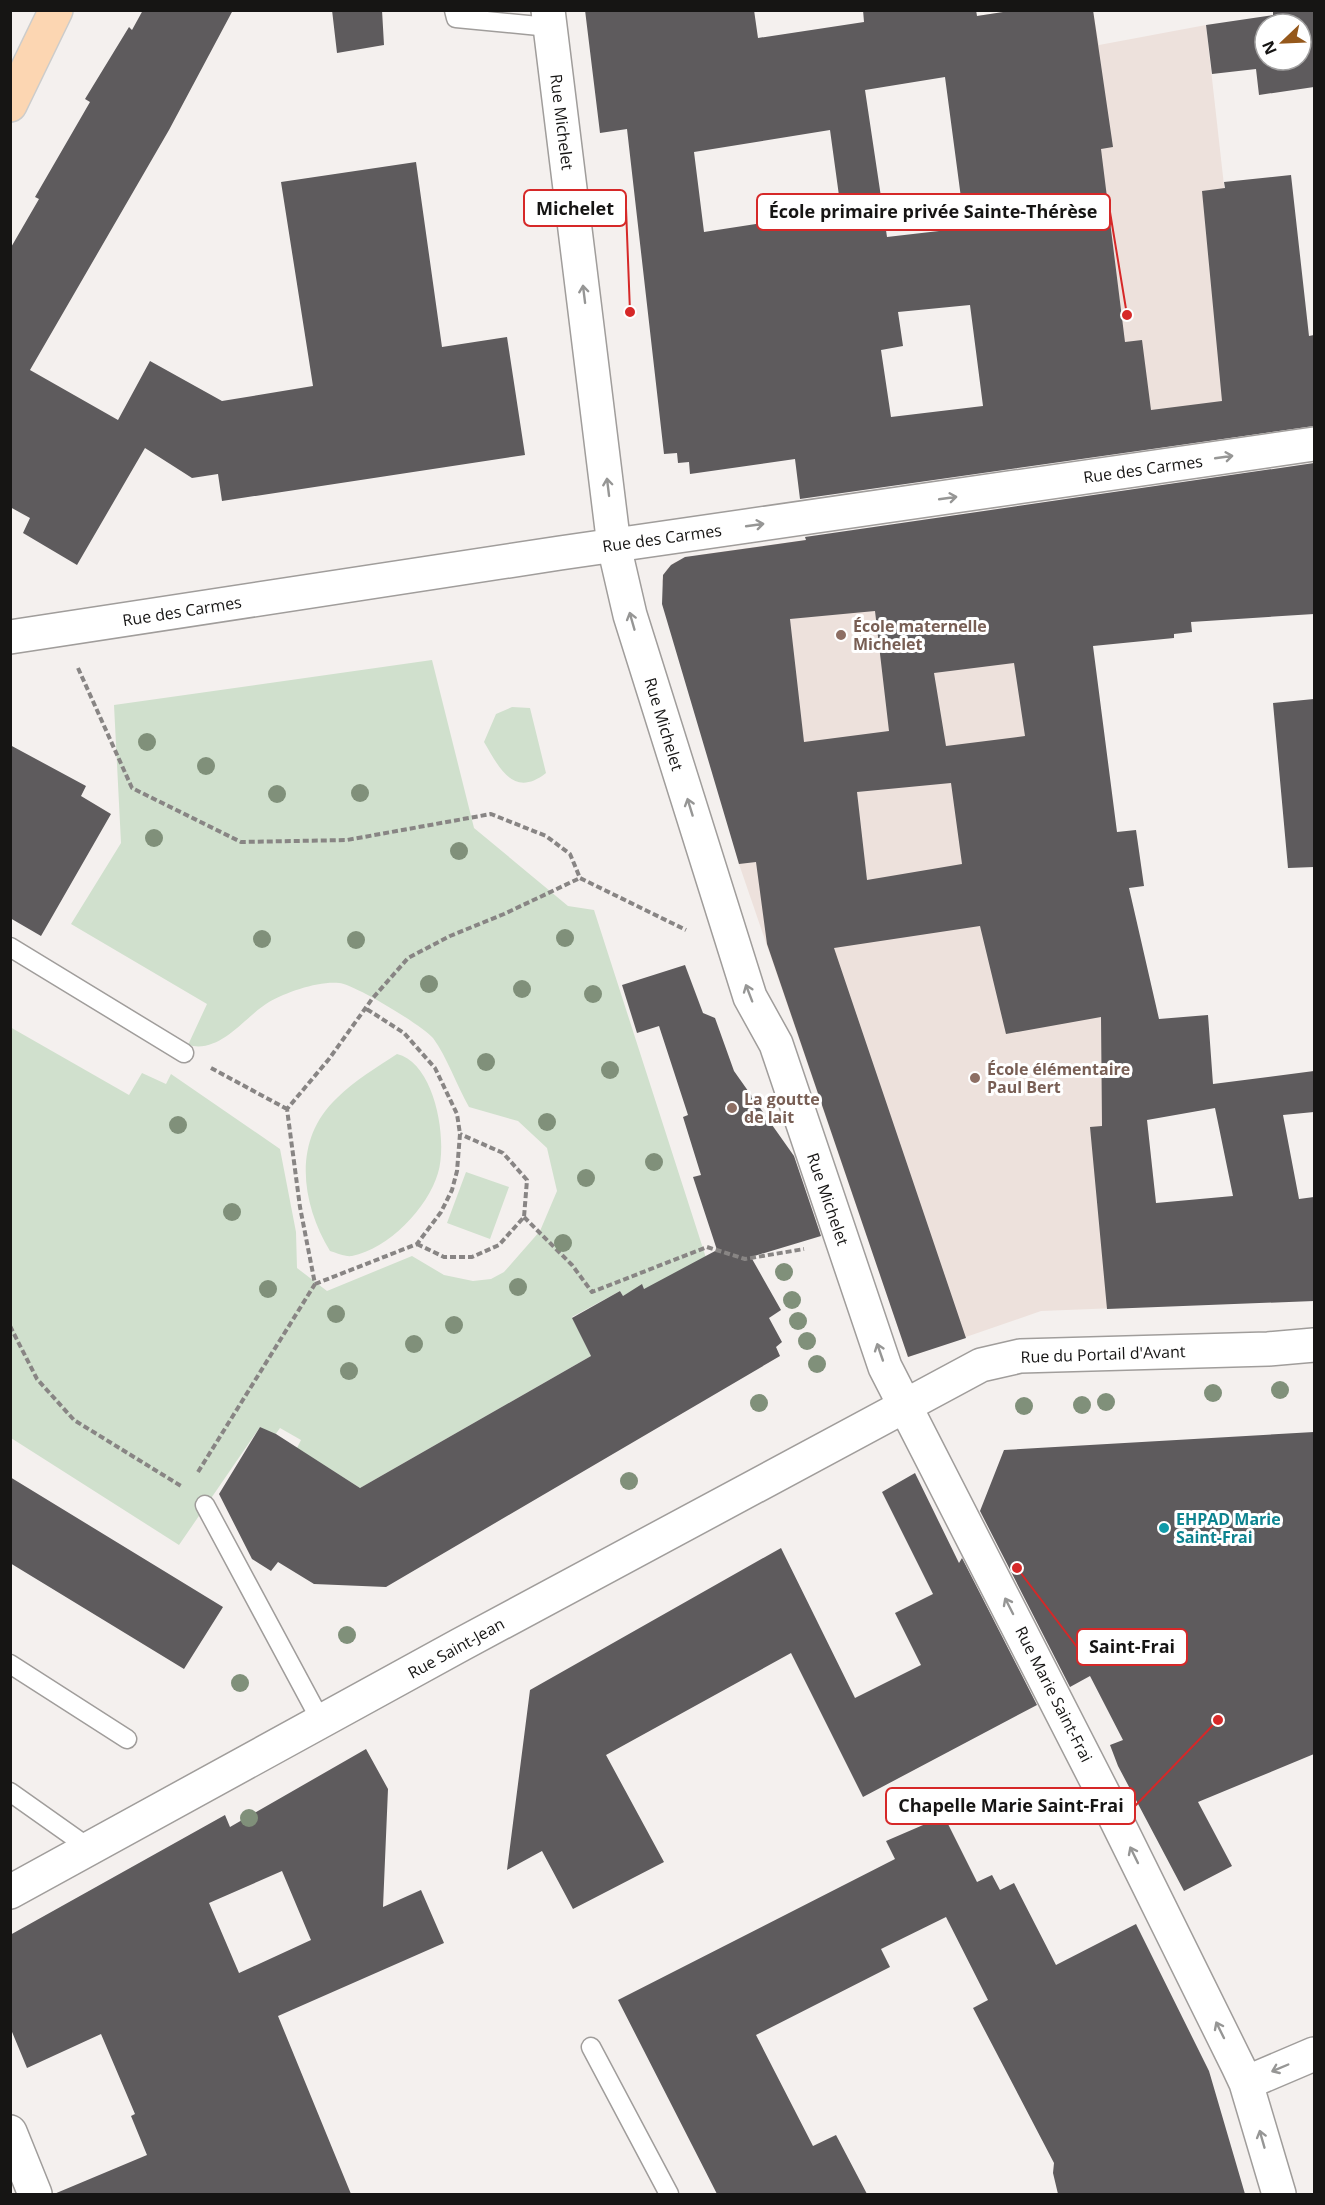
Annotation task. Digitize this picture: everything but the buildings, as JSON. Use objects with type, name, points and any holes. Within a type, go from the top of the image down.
[{"type":"main road","points":[[10,105],[56,10]]},
{"type":"street","name":"Rue Michelet","points":[[548,19],[614,546],[630,615],[750,997],[776,1044],[885,1366],[903,1406]]},
{"type":"street","name":"Rue des Carmes","points":[[10,636],[1314,444]]},
{"type":"street","name":"Rue du Portail d'Avant","points":[[903,1406],[981,1365],[1020,1356],[1268,1349],[1314,1345]]},
{"type":"street","name":"Rue Saint-Jean","points":[[10,1892],[92,1850],[321,1722],[903,1406]]},
{"type":"street","name":"Rue Marie Saint-Frai","points":[[903,1406],[957,1503],[1246,2083],[1279,2194]]},
{"type":"street","points":[[1246,2083],[1314,2054]]},
{"type":"street","points":[[10,2132],[35,2194]]},
{"type":"lane","points":[[454,10],[456,18],[548,19]]},
{"type":"lane","points":[[10,947],[184,1053]]},
{"type":"lane","points":[[205,1505],[321,1722]]},
{"type":"lane","points":[[10,1664],[127,1739]]},
{"type":"lane","points":[[10,1792],[92,1850]]},
{"type":"lane","points":[[591,2047],[669,2194]]},
{"type":"path","points":[[61,629],[132,788],[241,842],[347,840],[492,814],[554,842],[570,854],[580,878],[641,910],[690,932]]},
{"type":"path","points":[[315,1284],[300,1207],[287,1109],[329,1059],[365,1008],[408,958],[450,936],[504,914],[580,878]]},
{"type":"path","points":[[187,1490],[315,1284],[417,1244],[441,1212],[452,1190],[457,1171],[460,1134],[457,1114],[435,1068],[404,1033],[365,1008]]},
{"type":"path","points":[[184,1053],[287,1109]]},
{"type":"path","points":[[417,1244],[444,1257],[472,1257],[499,1245],[524,1217],[527,1180],[503,1153],[460,1134]]},
{"type":"path","points":[[524,1217],[572,1265],[592,1292],[708,1247],[745,1259],[843,1242]]},
{"type":"path","points":[[10,1326],[37,1379],[74,1420],[187,1490],[205,1505]]},
{"type":"shaded area","points":[[1016,10],[1093,11],[1099,45],[1206,25],[1249,408],[1034,461],[977,16]]},
{"type":"shaded area","name":"École élémentaire Paul Bert","points":[[993,514],[1032,770],[1138,998],[1147,1120],[1167,1306],[1041,1311],[908,1357],[739,864],[662,581],[667,569],[675,562],[698,565],[698,555]]},
{"type":"green space","points":[[432,660],[474,828],[568,906],[594,910],[708,1264],[644,1289],[642,1285],[623,1296],[620,1291],[572,1317],[591,1356],[360,1488],[297,1448],[301,1440],[280,1428],[275,1435],[260,1427],[179,1545],[11,1438],[10,1027],[129,1095],[142,1073],[166,1084],[171,1074],[280,1149],[296,1232],[297,1268],[327,1291],[412,1256],[444,1275],[473,1281],[491,1279],[504,1272],[540,1231],[557,1191],[547,1148],[518,1121],[469,1107],[443,1054],[427,1032],[359,990],[339,983],[331,983],[303,988],[276,998],[232,1032],[211,1044],[188,1045],[207,1004],[71,924],[121,843],[114,705]]},
{"type":"green space","points":[[512,707],[530,708],[546,773],[524,783],[508,777],[484,742],[496,714]]},
{"type":"green space","points":[[397,1054],[410,1060],[421,1072],[436,1104],[441,1142],[438,1173],[433,1186],[416,1213],[392,1236],[366,1252],[352,1256],[341,1255],[330,1251],[313,1213],[308,1193],[307,1152],[313,1133],[323,1115],[337,1098],[358,1080]]},
{"type":"green space","points":[[466,1172],[509,1187],[490,1239],[447,1223]]},
{"type":"place","name":"Michelet","points":[[630,312]]},
{"type":"place","name":"École primaire privée Sainte-Thérèse","points":[[1127,315]]},
{"type":"place","name":"École maternelle Michelet","points":[[841,635]]},
{"type":"place","name":"École élémentaire Paul Bert","points":[[975,1078]]},
{"type":"place","name":"La goutte de lait","points":[[732,1108]]},
{"type":"place","name":"EHPAD Marie Saint-Frai","points":[[1164,1528]]},
{"type":"place","name":"Saint-Frai","points":[[1017,1568]]},
{"type":"place","name":"Chapelle Marie Saint-Frai","points":[[1218,1720]]}]
